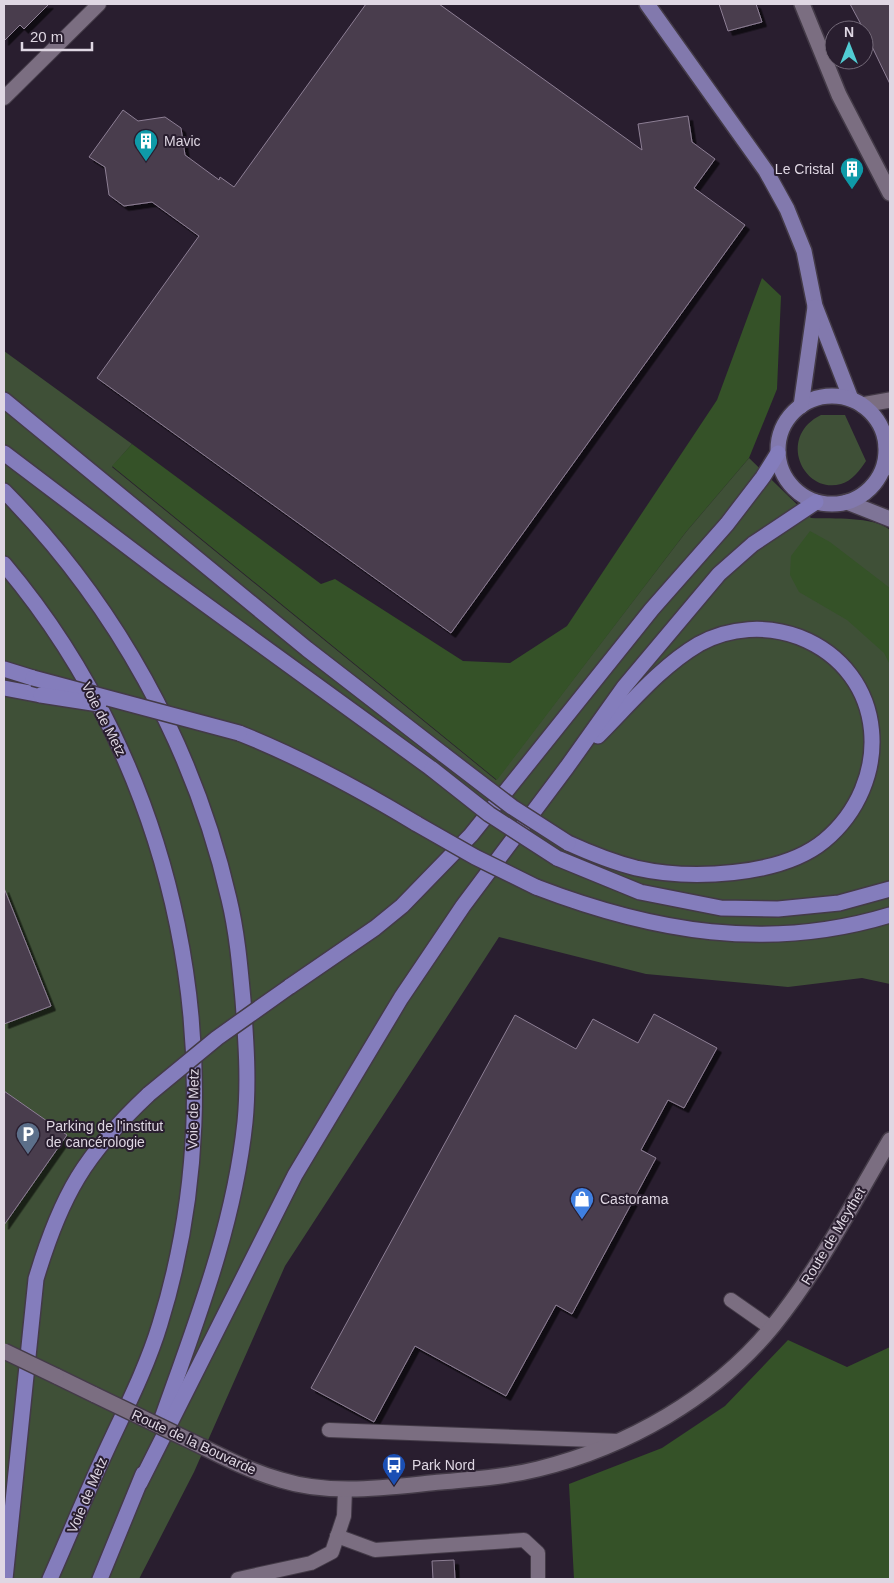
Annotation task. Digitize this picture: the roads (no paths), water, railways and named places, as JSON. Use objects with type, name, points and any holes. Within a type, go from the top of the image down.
[{"type":"highway","points":[[4,400],[307,649],[444,755],[512,807],[568,843],[600,858],[628,866],[676,873],[725,873],[780,862],[805,853],[824,841],[849,815],[866,786],[874,740],[868,709],[856,682],[836,660],[812,642],[783,631],[756,628],[726,634],[701,643],[673,662],[567,768]]},
{"type":"highway","points":[[4,453],[165,575],[432,769],[489,814],[557,858],[640,892],[721,908],[778,910],[830,904],[890,889]]},
{"type":"highway","points":[[5,1579],[30,1325],[38,1270],[50,1232],[66,1196],[88,1159],[116,1125],[149,1094],[217,1038],[402,906],[471,835],[652,609],[727,524],[763,477],[778,453]]},
{"type":"highway","points":[[4,491],[64,557],[105,613],[142,673],[174,735],[204,809],[230,900],[240,970],[247,1051],[245,1121],[232,1198],[215,1269],[140,1483],[100,1579]]},
{"type":"highway","points":[[140,1483],[295,1175],[328,1116],[401,998],[463,906],[567,768],[624,687],[719,574],[753,544],[816,502]]},
{"type":"highway","points":[[4,564],[58,640]]},
{"type":"highway","points":[[4,578],[58,640]]},
{"type":"highway","name":"Voie de Metz","points":[[50,1579],[140,1378],[160,1326],[176,1261],[188,1195],[195,1099],[191,1011],[183,949],[166,875],[130,772],[107,722],[58,640]]},
{"type":"highway","points":[[307,649],[432,769]]},
{"type":"highway","points":[[4,669],[32,678],[197,720],[239,733],[322,769],[490,865],[536,887],[581,904],[626,917],[664,926],[717,933],[763,935],[821,931],[854,925],[890,915]]},
{"type":"highway","points":[[4,688],[197,720]]},
{"type":"main road","points":[[647,4],[778,190],[804,251],[815,306],[856,402]]},
{"type":"main road","points":[[801,406],[815,306]]},
{"type":"main road","points":[[841,396],[856,402],[879,423],[888,453],[884,467],[873,486],[865,493],[847,502],[827,504],[804,497],[785,478],[778,453],[779,439],[784,426],[801,406],[820,397],[841,396]]},
{"type":"main road","points":[[847,502],[890,519]]},
{"type":"street","points":[[802,4],[838,95],[890,193]]},
{"type":"street","points":[[856,402],[890,400]]},
{"type":"street","name":"Route de Meythet","points":[[771,1328],[820,1261],[890,1140]]},
{"type":"street","name":"Route de la Bouvarde","points":[[4,1351],[241,1466],[282,1480],[344,1489],[497,1477],[545,1467],[578,1457],[618,1441],[660,1420],[696,1397],[744,1358],[771,1328]]},
{"type":"lane","points":[[4,98],[99,4]]},
{"type":"lane","points":[[731,1300],[771,1328]]},
{"type":"lane","points":[[329,1430],[618,1441]]},
{"type":"lane","points":[[238,1579],[311,1563],[332,1552],[344,1516],[344,1489]]},
{"type":"lane","points":[[337,1536],[375,1550],[524,1540],[538,1553],[538,1579]]},
{"type":"place","name":"Mavic","points":[[146,162]]},
{"type":"place","name":"Le Cristal","points":[[852,190]]},
{"type":"place","name":"Parking de l'institut de cancérologie","points":[[28,1155]]},
{"type":"place","name":"Castorama","points":[[582,1220]]},
{"type":"place","name":"Park Nord","points":[[394,1486]]}]
